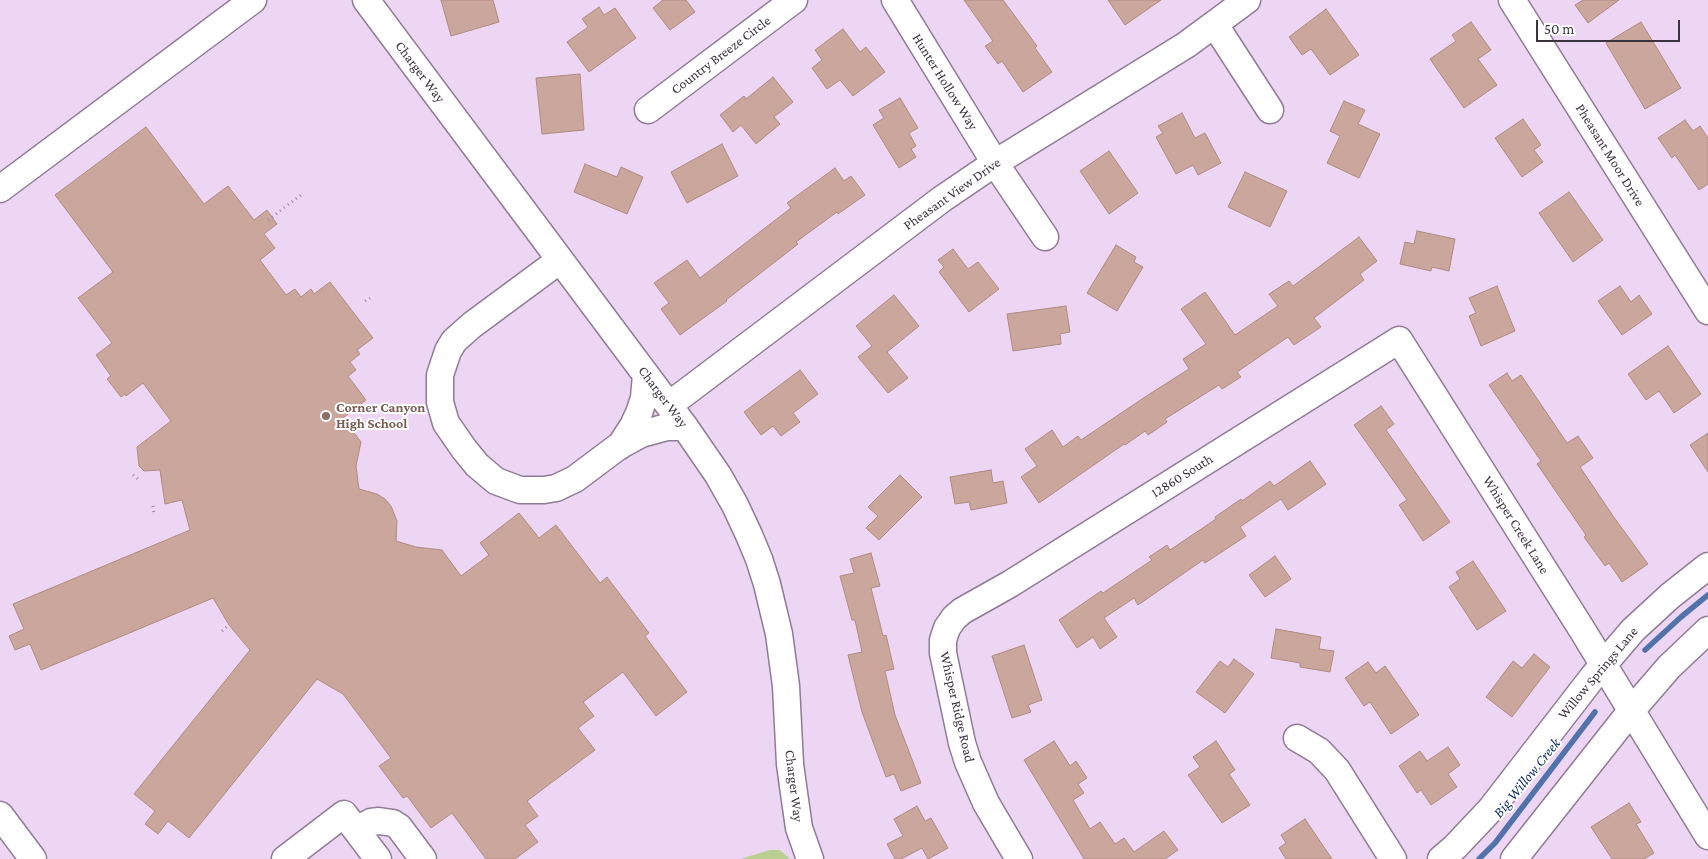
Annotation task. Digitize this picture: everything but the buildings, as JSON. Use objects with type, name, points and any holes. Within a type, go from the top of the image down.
[{"type":"street","points":[[0,189],[253,0]]},
{"type":"street","name":"Charger Way","points":[[366,0],[685,427],[718,474],[750,534],[768,584],[779,634],[783,660],[790,764],[795,801],[799,828],[810,859]]},
{"type":"street","name":"Country Breeze Circle","points":[[648,110],[794,0]]},
{"type":"street","name":"Hunter Hollow Way","points":[[895,0],[995,163],[1045,237]]},
{"type":"street","name":"Pheasant Moor Drive","points":[[1512,0],[1708,310]]},
{"type":"street","name":"Pheasant View Drive","points":[[669,405],[910,222],[995,163],[1164,59],[1214,25],[1239,3]]},
{"type":"street","points":[[1214,25],[1270,110]]},
{"type":"street","points":[[560,260],[472,325],[454,341],[443,362],[440,375],[439,397],[443,414],[451,430],[477,465],[486,474],[508,487],[520,490],[544,490],[567,483],[583,474],[630,439],[652,430],[685,427]]},
{"type":"street","name":"12860 South","points":[[962,610],[1018,579],[1399,340]]},
{"type":"street","name":"Whisper Creek Lane","points":[[1399,340],[1708,836]]},
{"type":"street","points":[[619,446],[633,426],[639,413],[644,398],[646,375]]},
{"type":"street","name":"Willow Springs Lane","points":[[1441,859],[1461,842],[1490,810],[1602,665],[1632,630],[1670,596],[1708,566]]},
{"type":"street","name":"Whisper Ridge Road","points":[[962,610],[947,628],[943,640],[943,653],[962,743],[986,803],[1019,859]]},
{"type":"street","points":[[1514,859],[1631,711],[1669,667],[1708,630]]},
{"type":"street","points":[[1297,738],[1319,751],[1337,770],[1393,859]]},
{"type":"street","points":[[0,814],[33,859]]},
{"type":"street","points":[[285,859],[344,814],[378,859]]},
{"type":"street","points":[[356,830],[371,822],[379,821],[393,824],[399,827],[423,859]]},
{"type":"path","points":[[268,220],[301,196]]},
{"type":"path","points":[[365,301],[370,298]]},
{"type":"path","points":[[133,475],[138,479]]},
{"type":"path","points":[[153,506],[154,514]]},
{"type":"path","points":[[222,630],[229,625]]},
{"type":"green space","points":[[770,850],[780,850],[790,859],[740,859]]},
{"type":"waterway","name":"Big Willow Creek","points":[[1645,650],[1708,595]]},
{"type":"waterway","name":"Big Willow Creek","points":[[1479,859],[1495,843],[1595,712]]},
{"type":"place","name":"Corner Canyon High School","points":[[326,416]]}]
